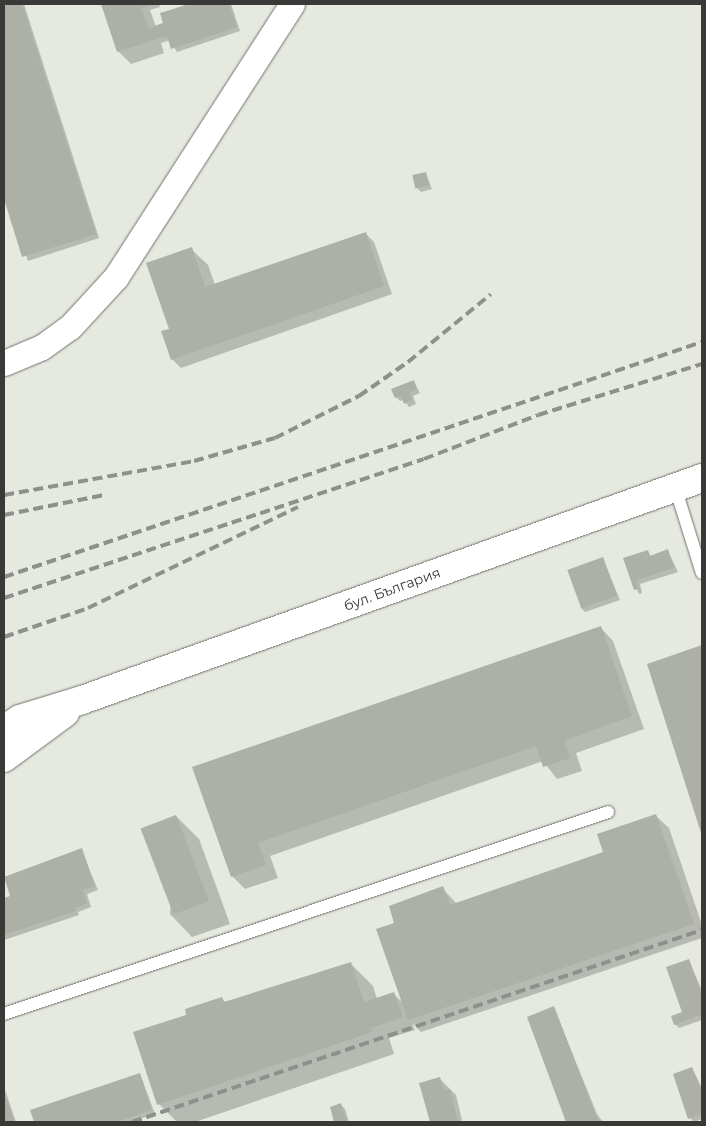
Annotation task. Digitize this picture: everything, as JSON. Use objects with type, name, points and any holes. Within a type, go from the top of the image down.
[{"type":"street","points":[[4,363],[42,347],[70,327],[92,306],[116,277],[292,4]]},
{"type":"street","name":"бул. България","points":[[4,729],[20,719],[82,700],[675,486],[702,478]]},
{"type":"street","name":"бул. България","points":[[4,758],[82,700]]},
{"type":"lane","points":[[675,486],[701,567]]},
{"type":"lane","points":[[4,1014],[608,812]]},
{"type":"building","points":[[4,4],[22,4],[96,234],[22,257],[4,199]]},
{"type":"building","points":[[101,4],[153,4],[141,8],[149,28],[163,23],[160,13],[189,4],[229,4],[237,27],[171,49],[167,36],[117,52]]},
{"type":"building","points":[[426,172],[429,186],[415,189],[412,175]]},
{"type":"building","points":[[366,232],[384,286],[171,360],[161,331],[169,329],[146,263],[192,247],[205,287]]},
{"type":"building","points":[[414,380],[417,389],[410,392],[412,400],[404,404],[401,396],[395,398],[391,389]]},
{"type":"building","points":[[668,549],[674,568],[636,580],[639,589],[634,590],[623,558],[648,550],[650,556]]},
{"type":"building","points":[[603,557],[617,596],[581,609],[567,570]]},
{"type":"building","points":[[601,626],[632,716],[564,741],[570,758],[543,767],[536,746],[258,843],[266,865],[231,877],[192,767]]},
{"type":"building","points":[[702,645],[702,836],[647,664]]},
{"type":"building","points":[[656,814],[694,924],[408,1020],[376,929],[394,923],[389,906],[443,886],[450,905],[603,852],[597,834]]},
{"type":"building","points":[[176,815],[209,901],[173,915],[141,829]]},
{"type":"building","points":[[82,848],[95,886],[83,890],[87,903],[75,908],[76,911],[4,935],[4,898],[10,896],[4,877]]},
{"type":"building","points":[[689,959],[702,996],[702,1014],[674,1025],[671,1016],[682,1012],[666,967]]},
{"type":"building","points":[[351,962],[364,1002],[394,992],[403,1017],[371,1028],[372,1032],[157,1105],[133,1032],[186,1015],[185,1009],[222,997],[224,1002]]},
{"type":"building","points":[[554,1006],[599,1122],[566,1122],[527,1017]]},
{"type":"building","points":[[692,1067],[702,1092],[702,1114],[688,1119],[673,1074]]},
{"type":"building","points":[[140,1073],[152,1110],[116,1122],[34,1122],[30,1110]]},
{"type":"building","points":[[440,1077],[444,1091],[450,1089],[458,1122],[430,1122],[419,1083]]},
{"type":"building","points":[[4,1093],[15,1122],[4,1122]]},
{"type":"building","points":[[341,1103],[347,1122],[334,1122],[330,1107]]},
{"type":"railway","points":[[4,495],[194,461],[275,438],[359,396],[408,362],[491,294]]},
{"type":"railway","points":[[4,577],[702,342]]},
{"type":"railway","points":[[4,598],[424,459],[538,415],[702,364]]},
{"type":"railway","points":[[4,515],[104,495]]},
{"type":"railway","points":[[4,637],[88,608],[298,507]]},
{"type":"railway","points":[[132,1122],[702,930]]}]
